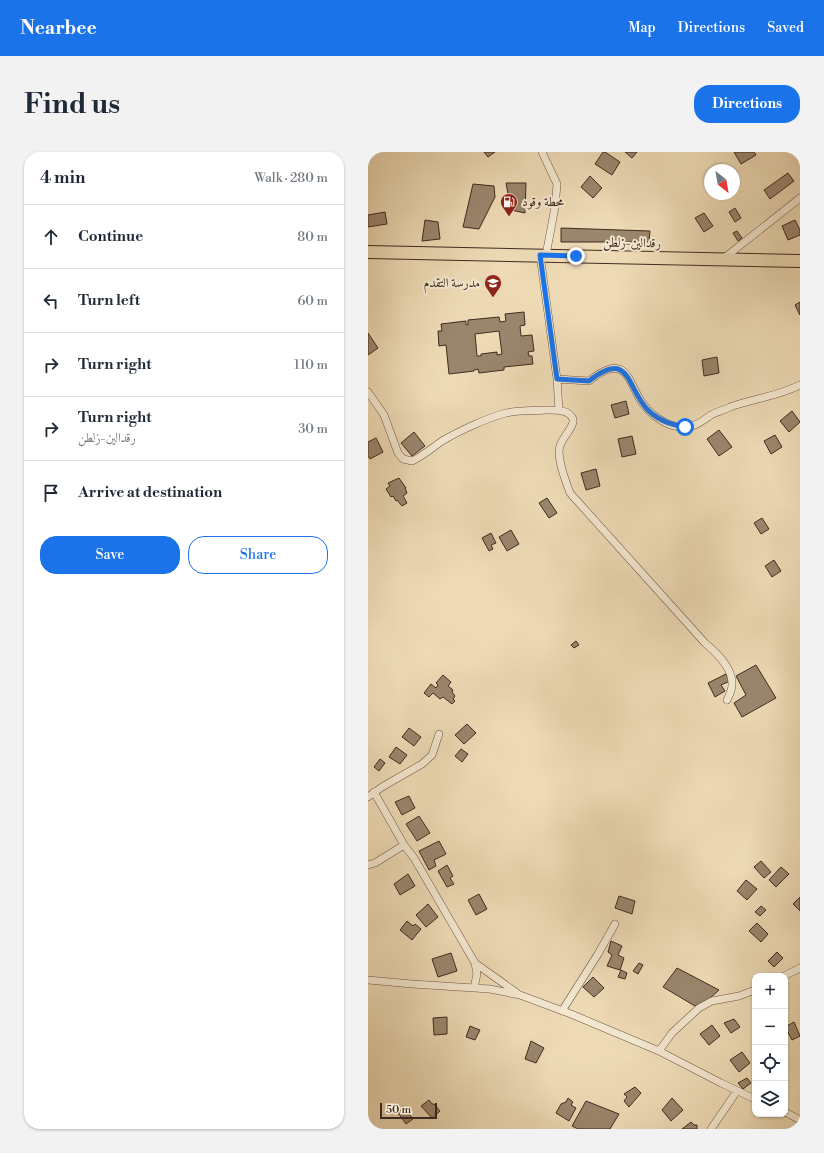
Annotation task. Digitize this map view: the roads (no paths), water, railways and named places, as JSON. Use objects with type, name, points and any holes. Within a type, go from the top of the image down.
[{"type":"main road","name":"رقدالين-زلطن","points":[[368,252],[800,261]]},
{"type":"street","points":[[542,152],[557,184],[555,206],[543,255],[559,410]]},
{"type":"street","points":[[723,260],[800,198]]},
{"type":"street","points":[[557,379],[589,381],[599,373],[606,370],[613,368],[623,371],[648,410],[674,426],[685,427],[700,423],[712,414],[782,393],[800,386]]},
{"type":"street","points":[[368,392],[384,414],[398,453],[403,459],[412,462],[442,442],[469,427],[507,413],[559,410],[570,414],[574,420],[573,424],[565,435],[560,447],[561,467],[570,493],[705,643],[721,657],[730,674],[732,685],[727,700]]},
{"type":"street","points":[[439,734],[432,755],[422,764],[371,795],[418,864],[475,963],[477,974],[474,988]]},
{"type":"street","points":[[368,865],[375,863],[404,845]]},
{"type":"street","points":[[562,1011],[615,924]]},
{"type":"street","points":[[475,963],[520,995]]},
{"type":"street","points":[[788,974],[800,968]]},
{"type":"street","points":[[368,980],[490,989],[520,995],[659,1050],[752,1098]]},
{"type":"street","points":[[659,1050],[672,1033],[699,1008],[712,1001],[740,996],[752,991]]},
{"type":"street","points":[[711,1129],[737,1090]]},
{"type":"street","points":[[788,1114],[800,1120]]},
{"type":"place","name":"محطة وقود","points":[[509,217]]},
{"type":"place","name":"مدرسة التقدم","points":[[493,298]]}]
